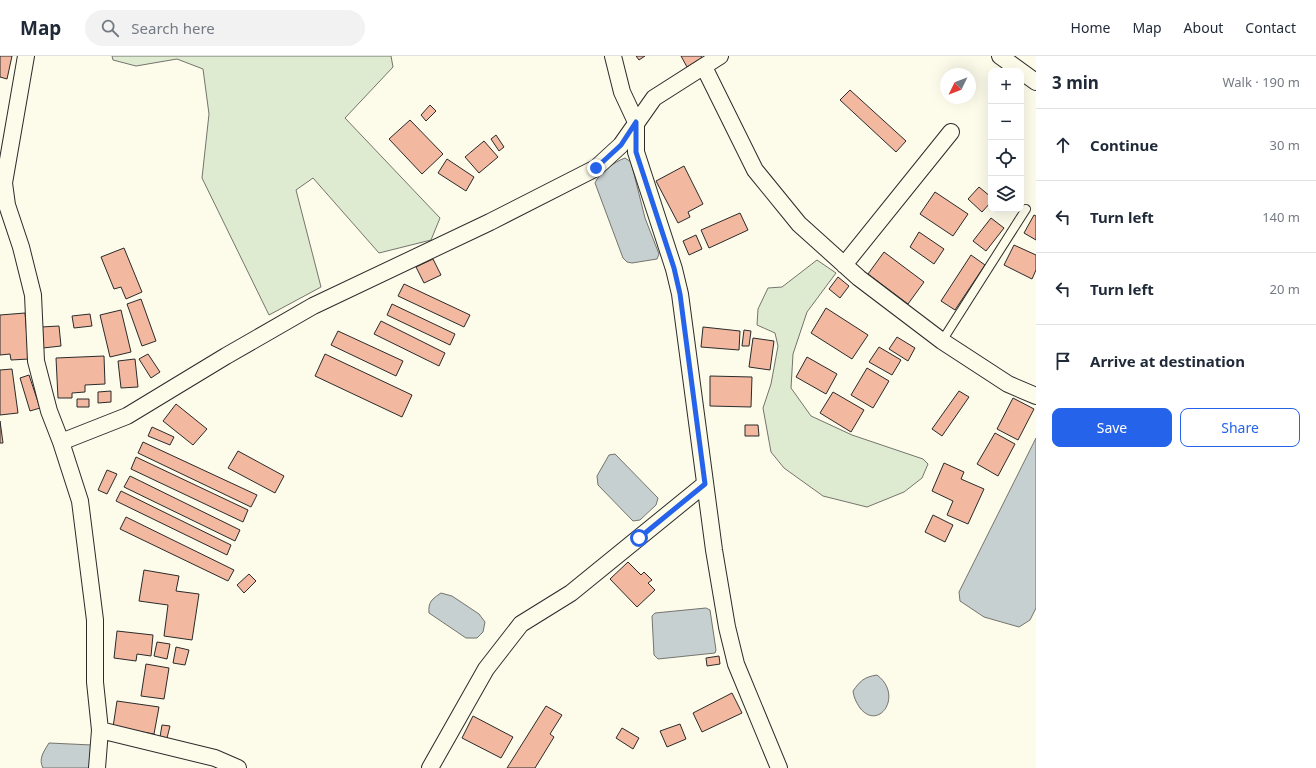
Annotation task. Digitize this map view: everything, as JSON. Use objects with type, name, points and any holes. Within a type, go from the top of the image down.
[{"type":"street","points":[[26,56],[4,183],[7,204],[21,247],[33,295],[36,361],[49,411],[61,442],[80,501],[95,620],[95,682],[100,730],[97,768]]},
{"type":"street","points":[[613,56],[622,92],[636,122],[636,152],[674,268],[680,294],[714,550],[729,635],[736,664],[779,768]]},
{"type":"street","points":[[61,442],[127,416],[312,306],[490,222],[596,168],[621,145],[654,98],[720,56]]},
{"type":"street","points":[[1000,56],[1036,82]]},
{"type":"street","points":[[704,67],[755,170],[799,224],[859,278],[942,341],[1008,384],[1036,396]]},
{"type":"street","points":[[844,265],[951,132]]},
{"type":"street","points":[[430,768],[486,669],[521,624],[571,594],[705,484]]},
{"type":"street","points":[[100,730],[215,758],[238,768]]},
{"type":"lane","points":[[942,341],[1026,209]]},
{"type":"green space","points":[[112,56],[391,56],[393,67],[345,118],[440,218],[431,240],[379,253],[313,178],[296,190],[321,287],[269,315],[202,178],[209,114],[203,69],[177,59],[136,66],[113,60]]},
{"type":"green space","points":[[817,260],[836,273],[807,312],[793,354],[791,388],[811,416],[852,435],[923,459],[928,464],[922,478],[904,492],[867,507],[823,496],[784,468],[771,452],[763,408],[771,384],[778,346],[775,333],[757,325],[758,309],[768,288],[782,287]]},
{"type":"shaded area","points":[[625,158],[631,162],[645,218],[659,254],[657,259],[632,263],[627,262],[623,258],[595,183],[600,175],[608,168]]},
{"type":"shaded area","points":[[1036,438],[1036,608],[1030,620],[1019,627],[984,617],[960,601],[959,592]]},
{"type":"shaded area","points":[[615,454],[658,498],[656,505],[640,520],[633,521],[598,485],[597,476],[609,455]]},
{"type":"shaded area","points":[[441,593],[452,596],[479,614],[485,622],[483,632],[477,638],[466,638],[429,613],[431,601]]},
{"type":"shaded area","points":[[706,608],[710,610],[716,650],[715,653],[658,659],[654,655],[652,616],[655,613]]},
{"type":"shaded area","points":[[877,675],[885,683],[888,692],[888,701],[886,708],[881,713],[874,716],[867,714],[860,708],[855,700],[853,691],[863,680]]},
{"type":"shaded area","points":[[49,743],[92,745],[90,768],[43,768],[41,758]]},
{"type":"building","points":[[0,56],[12,56],[7,79],[0,77]]},
{"type":"building","points":[[636,56],[645,56],[639,60]]},
{"type":"building","points":[[681,56],[701,56],[702,58],[687,67]]},
{"type":"building","points":[[850,90],[906,141],[896,152],[840,100]]},
{"type":"building","points":[[430,105],[436,111],[426,121],[421,115]]},
{"type":"building","points":[[410,120],[443,154],[422,174],[389,139]]},
{"type":"building","points":[[496,135],[504,147],[499,151],[491,139]]},
{"type":"building","points":[[484,141],[498,157],[479,173],[465,157]]},
{"type":"building","points":[[447,159],[474,177],[466,191],[438,173]]},
{"type":"building","points":[[684,166],[703,204],[688,212],[690,217],[678,223],[656,181]]},
{"type":"building","points":[[979,187],[988,194],[988,205],[982,212],[968,199]]},
{"type":"building","points":[[935,192],[968,214],[953,236],[920,214]]},
{"type":"building","points":[[740,213],[748,230],[709,248],[701,230]]},
{"type":"building","points":[[1034,215],[1036,216],[1036,240],[1024,233]]},
{"type":"building","points":[[991,218],[1004,228],[986,251],[973,241]]},
{"type":"building","points":[[919,232],[944,249],[934,264],[910,247]]},
{"type":"building","points":[[696,235],[702,249],[689,255],[683,241]]},
{"type":"building","points":[[1014,245],[1036,255],[1036,270],[1032,279],[1004,265]]},
{"type":"building","points":[[124,248],[142,292],[126,299],[121,287],[114,289],[101,257]]},
{"type":"building","points":[[884,252],[924,282],[908,304],[868,274]]},
{"type":"building","points":[[971,255],[985,265],[955,310],[941,301]]},
{"type":"building","points":[[433,259],[441,275],[424,283],[416,267]]},
{"type":"building","points":[[838,277],[849,286],[840,298],[829,289]]},
{"type":"building","points":[[404,284],[470,315],[464,327],[398,296]]},
{"type":"building","points":[[141,299],[156,341],[142,346],[127,304]]},
{"type":"building","points":[[392,304],[455,334],[450,345],[387,315]]},
{"type":"building","points":[[826,308],[868,335],[852,359],[811,333]]},
{"type":"building","points":[[121,310],[131,352],[110,357],[100,315]]},
{"type":"building","points":[[25,313],[29,359],[11,360],[10,354],[0,355],[0,315]]},
{"type":"building","points":[[90,314],[92,326],[74,328],[72,316]]},
{"type":"building","points":[[381,321],[445,353],[439,366],[374,334]]},
{"type":"building","points":[[59,326],[61,346],[43,348],[41,327]]},
{"type":"building","points":[[703,327],[740,331],[739,350],[701,347]]},
{"type":"building","points":[[744,330],[751,331],[749,346],[742,346]]},
{"type":"building","points":[[338,331],[403,361],[396,376],[331,345]]},
{"type":"building","points":[[897,337],[915,348],[908,361],[889,349]]},
{"type":"building","points":[[753,338],[774,341],[770,370],[749,367]]},
{"type":"building","points":[[879,347],[901,360],[892,375],[869,362]]},
{"type":"building","points":[[148,354],[160,372],[151,378],[139,359]]},
{"type":"building","points":[[325,354],[412,395],[402,417],[315,376]]},
{"type":"building","points":[[104,356],[105,384],[85,385],[85,392],[72,393],[72,398],[58,398],[56,358]]},
{"type":"building","points":[[807,357],[837,374],[826,394],[796,377]]},
{"type":"building","points":[[135,359],[138,387],[121,388],[118,361]]},
{"type":"building","points":[[867,368],[889,381],[873,408],[851,395]]},
{"type":"building","points":[[12,369],[18,413],[0,415],[0,370]]},
{"type":"building","points":[[29,375],[40,408],[30,411],[20,378]]},
{"type":"building","points":[[710,376],[752,377],[751,407],[710,406]]},
{"type":"building","points":[[111,391],[111,402],[98,403],[98,392]]},
{"type":"building","points":[[959,391],[969,397],[942,436],[932,429]]},
{"type":"building","points":[[833,392],[864,410],[851,432],[820,413]]},
{"type":"building","points":[[1013,398],[1034,409],[1018,440],[997,429]]},
{"type":"building","points":[[77,399],[89,399],[89,407],[77,407]]},
{"type":"building","points":[[176,404],[207,429],[193,445],[163,421]]},
{"type":"building","points":[[0,421],[3,443],[0,443]]},
{"type":"building","points":[[745,425],[758,425],[759,436],[745,436]]},
{"type":"building","points":[[152,427],[174,437],[170,445],[148,436]]},
{"type":"building","points":[[995,433],[1015,444],[998,476],[977,464]]},
{"type":"building","points":[[143,442],[257,495],[251,507],[138,453]]},
{"type":"building","points":[[238,451],[284,476],[275,493],[228,468]]},
{"type":"building","points":[[136,457],[248,510],[243,522],[131,469]]},
{"type":"building","points":[[944,463],[964,472],[961,479],[984,489],[968,524],[947,515],[953,501],[932,491]]},
{"type":"building","points":[[107,470],[117,474],[107,494],[98,490]]},
{"type":"building","points":[[130,476],[240,530],[235,541],[124,487]]},
{"type":"building","points":[[121,491],[231,545],[227,555],[116,501]]},
{"type":"building","points":[[933,515],[953,525],[945,542],[925,532]]},
{"type":"building","points":[[126,517],[234,570],[228,581],[120,529]]},
{"type":"building","points":[[628,562],[641,575],[644,572],[652,580],[648,583],[655,590],[637,607],[610,579]]},
{"type":"building","points":[[144,570],[179,576],[176,591],[199,594],[192,640],[164,636],[168,605],[139,601]]},
{"type":"building","points":[[249,574],[256,581],[244,593],[237,585]]},
{"type":"building","points":[[117,631],[153,635],[151,656],[137,654],[136,661],[114,658]]},
{"type":"building","points":[[157,642],[170,644],[167,659],[154,656]]},
{"type":"building","points":[[176,647],[189,650],[185,665],[173,663]]},
{"type":"building","points":[[719,656],[720,664],[707,666],[706,658]]},
{"type":"building","points":[[146,664],[169,668],[164,699],[141,696]]},
{"type":"building","points":[[732,693],[742,713],[702,732],[693,713]]},
{"type":"building","points":[[117,701],[159,707],[154,734],[113,727]]},
{"type":"building","points":[[546,706],[562,715],[550,734],[554,737],[535,768],[507,768]]},
{"type":"building","points":[[473,716],[513,737],[501,758],[462,738]]},
{"type":"building","points":[[680,724],[686,739],[667,747],[660,731]]},
{"type":"building","points":[[162,725],[170,726],[167,738],[160,737]]},
{"type":"building","points":[[622,728],[639,738],[633,749],[616,738]]},
{"type":"route","points":[[596,168],[621,145],[636,122],[636,152],[674,268],[680,294],[705,484],[639,538]]}]
